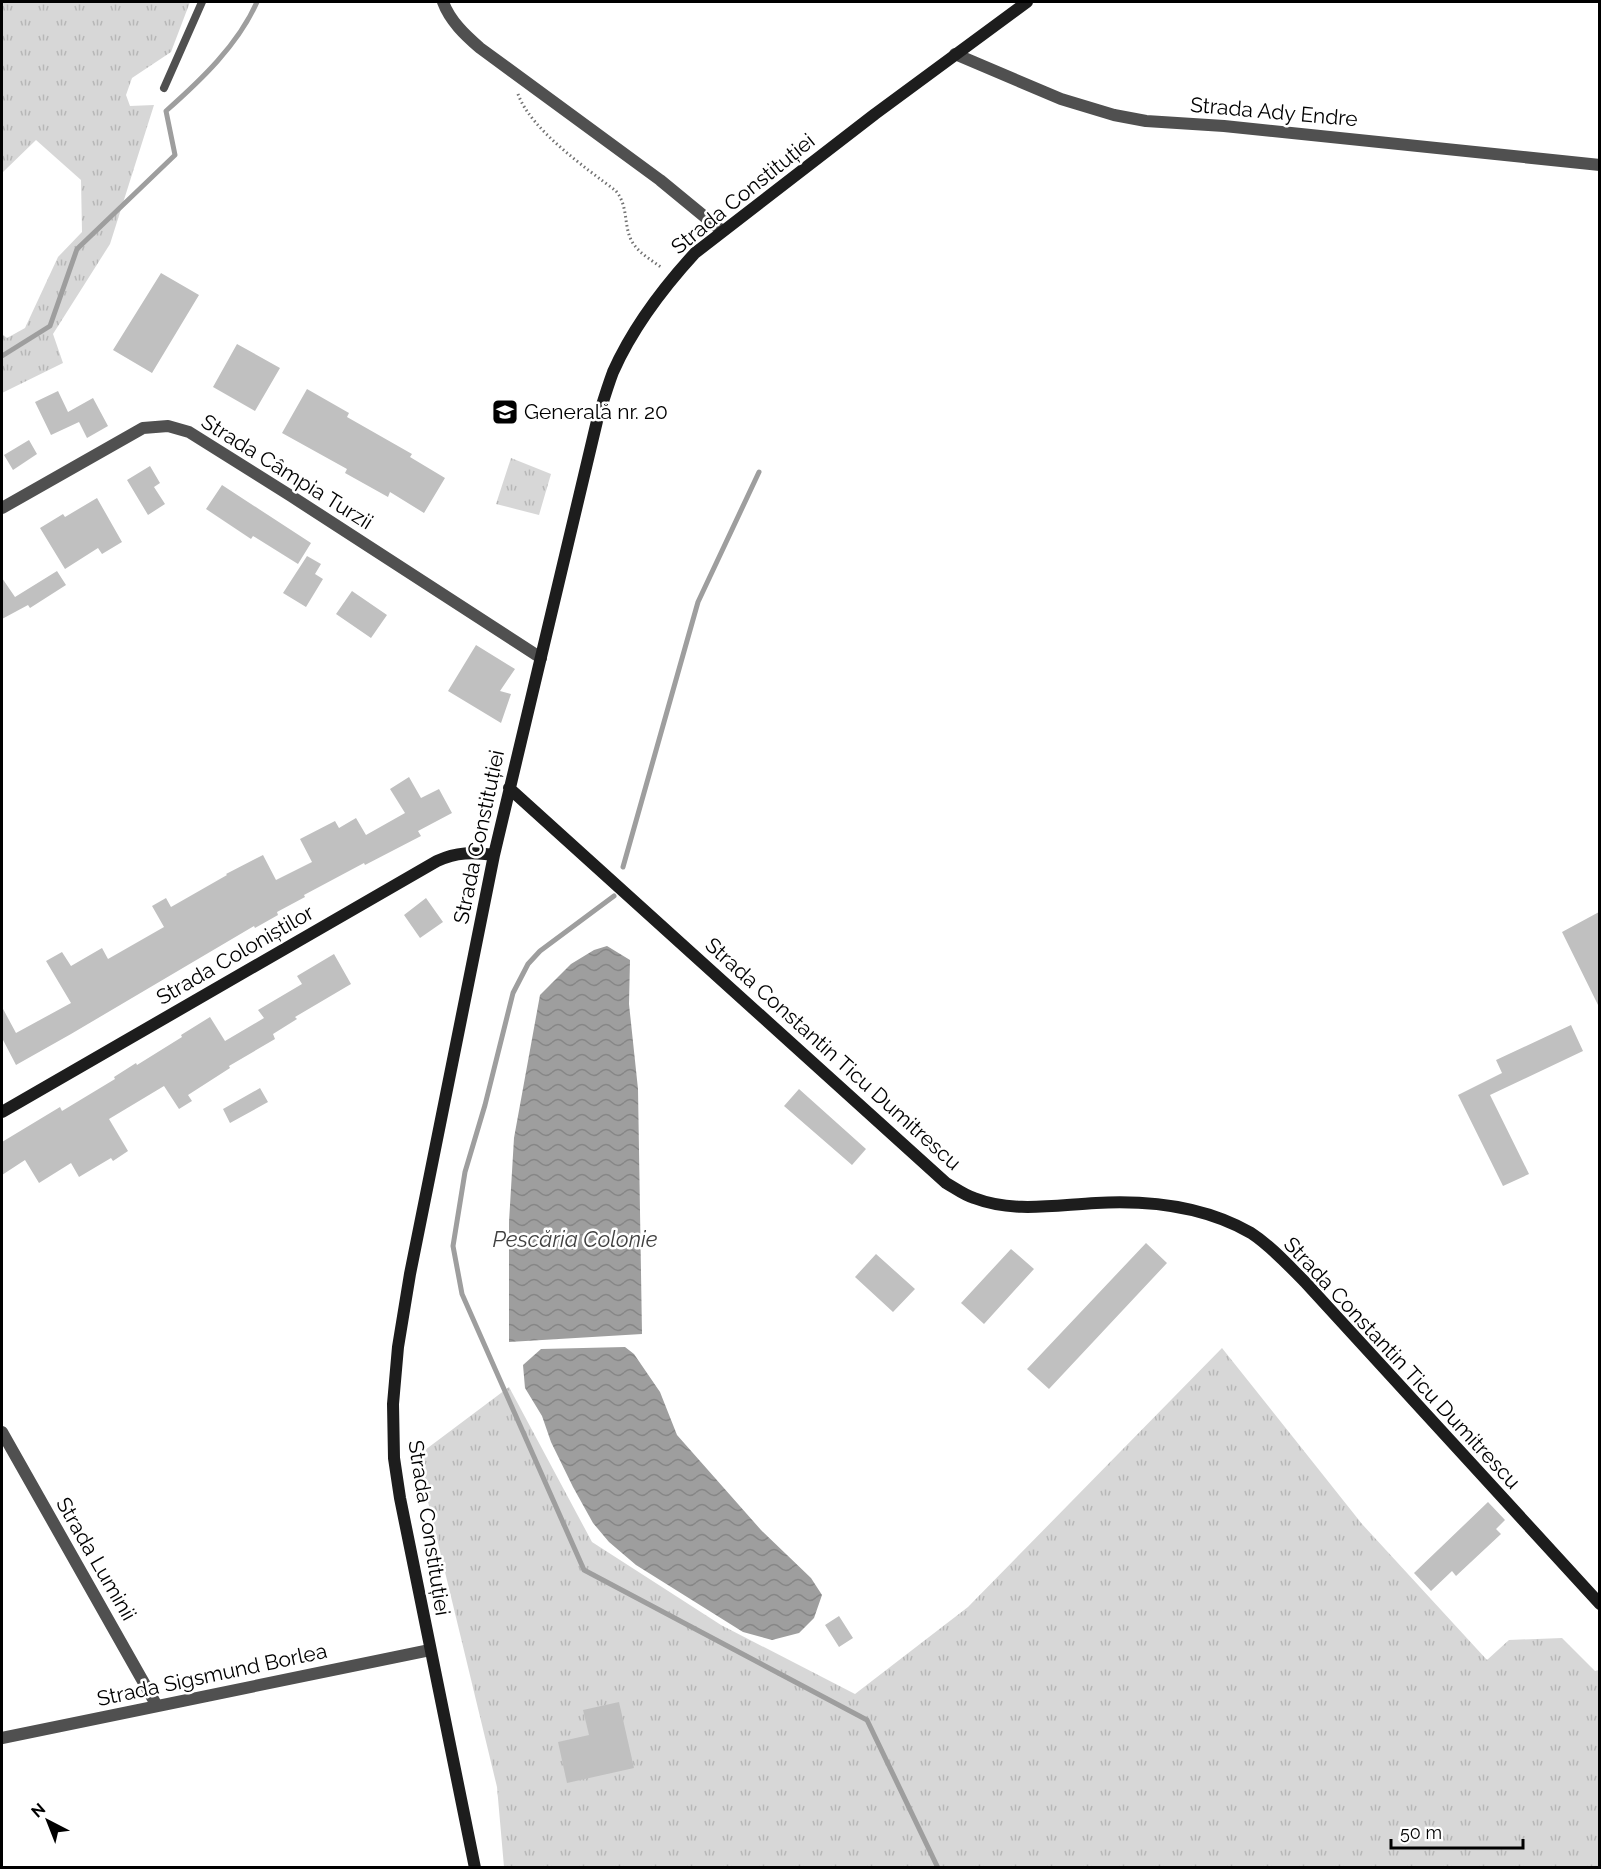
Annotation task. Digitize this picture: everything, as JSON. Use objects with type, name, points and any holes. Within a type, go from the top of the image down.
[{"type":"street","points":[[442,2],[461,31],[480,48],[674,190],[722,231]]},
{"type":"street","name":"Strada Constituției","points":[[476,1868],[399,1488],[394,1458],[393,1404],[398,1347],[411,1275],[494,855],[597,421],[612,374],[629,340],[673,276],[695,253],[955,54],[1027,2]]},
{"type":"street","name":"Strada Ady Endre","points":[[955,54],[1060,99],[1114,115],[1146,121],[1248,128],[1599,165]]},
{"type":"street","name":"Strada Câmpia Turzii","points":[[2,508],[143,428],[168,426],[189,432],[541,658]]},
{"type":"street","name":"Strada Constantin Ticu Dumitrescu","points":[[509,788],[946,1183],[972,1198],[1018,1208],[1139,1202],[1178,1207],[1215,1217],[1251,1234],[1278,1255],[1305,1282],[1599,1604]]},
{"type":"street","name":"Strada Coloniștilor","points":[[2,1112],[437,861],[452,854],[470,851],[494,855]]},
{"type":"street","name":"Strada Luminii","points":[[2,1432],[157,1706]]},
{"type":"street","name":"Strada Sigsmund Borlea","points":[[2,1738],[430,1650]]},
{"type":"lane","points":[[164,88],[202,2]]},
{"type":"path","points":[[511,70],[519,98],[525,108],[550,139],[616,191],[626,208],[629,235],[634,245],[673,276]]},
{"type":"green space","points":[[2,2],[190,2],[171,52],[132,78],[126,95],[130,106],[154,105],[110,244],[53,334],[63,363],[2,393],[2,334],[7,338],[25,328],[58,257],[82,232],[81,180],[36,140],[2,173]]},
{"type":"green space","points":[[511,458],[551,474],[539,515],[496,504]]},
{"type":"green space","points":[[1222,1348],[1362,1524],[1487,1660],[1509,1640],[1562,1638],[1595,1671],[1599,1670],[1599,1867],[504,1867],[497,1787],[417,1456],[509,1387],[592,1542],[721,1625],[855,1694],[968,1607]]},
{"type":"water","name":"Pescăria Colonie","points":[[607,946],[630,960],[629,1004],[638,1089],[642,1334],[509,1342],[509,1222],[514,1138],[540,995],[571,964],[594,950]]},
{"type":"water","points":[[625,1347],[634,1354],[660,1392],[677,1435],[761,1530],[811,1578],[822,1595],[814,1618],[799,1633],[772,1640],[743,1632],[636,1565],[609,1542],[593,1523],[551,1442],[542,1416],[525,1388],[523,1365],[541,1349]]},
{"type":"building","points":[[161,273],[199,295],[152,373],[113,350]]},
{"type":"building","points":[[237,344],[280,368],[255,411],[213,387]]},
{"type":"building","points":[[307,389],[349,413],[347,417],[412,454],[410,457],[445,478],[424,513],[390,492],[388,497],[345,473],[347,469],[282,433]]},
{"type":"building","points":[[58,391],[68,412],[93,398],[108,426],[87,438],[79,422],[51,435],[35,402]]},
{"type":"building","points":[[29,440],[37,454],[13,470],[4,455]]},
{"type":"building","points":[[150,466],[160,483],[154,487],[165,504],[148,515],[127,480]]},
{"type":"building","points":[[222,485],[311,543],[298,564],[253,536],[251,539],[206,509]]},
{"type":"building","points":[[97,498],[122,542],[102,554],[98,548],[65,569],[40,528],[63,514],[65,517]]},
{"type":"building","points":[[307,556],[321,564],[315,574],[323,579],[306,607],[283,593]]},
{"type":"building","points":[[57,571],[66,585],[30,608],[28,605],[2,619],[2,578],[15,597]]},
{"type":"building","points":[[352,591],[387,615],[371,638],[336,614]]},
{"type":"building","points":[[476,645],[515,669],[500,691],[511,694],[501,723],[448,691]]},
{"type":"building","points":[[409,777],[421,798],[439,789],[452,813],[418,831],[421,836],[304,895],[305,897],[277,912],[278,915],[255,928],[254,926],[16,1065],[2,1038],[2,1007],[16,1033],[71,1003],[46,961],[62,952],[71,966],[102,948],[108,959],[164,927],[152,906],[166,898],[171,907],[263,855],[276,880],[312,862],[300,839],[335,821],[339,828],[356,818],[366,835],[405,813],[390,789]]},
{"type":"building","points":[[426,898],[443,922],[420,938],[404,915]]},
{"type":"building","points":[[1599,912],[1599,1007],[1562,932]]},
{"type":"building","points":[[334,954],[351,984],[295,1017],[297,1019],[273,1034],[275,1039],[229,1066],[230,1068],[188,1095],[192,1101],[179,1109],[164,1086],[109,1119],[128,1151],[113,1161],[111,1158],[79,1177],[71,1163],[39,1183],[25,1160],[2,1175],[2,1142],[60,1107],[62,1111],[115,1079],[114,1077],[136,1063],[137,1065],[182,1037],[181,1035],[210,1017],[225,1041],[264,1018],[258,1010],[302,984],[297,976]]},
{"type":"building","points":[[1571,1025],[1583,1051],[1490,1095],[1529,1174],[1503,1186],[1458,1095],[1502,1073],[1496,1060]]},
{"type":"building","points":[[260,1088],[268,1102],[230,1123],[223,1109]]},
{"type":"building","points":[[799,1089],[866,1149],[852,1165],[784,1106]]},
{"type":"building","points":[[1146,1243],[1167,1263],[1049,1389],[1027,1369]]},
{"type":"building","points":[[1011,1249],[1034,1269],[984,1324],[961,1303]]},
{"type":"building","points":[[876,1254],[915,1289],[893,1312],[855,1277]]},
{"type":"building","points":[[1488,1502],[1505,1520],[1496,1529],[1501,1534],[1456,1576],[1452,1571],[1431,1591],[1414,1573]]},
{"type":"building","points":[[839,1616],[853,1638],[839,1647],[825,1625]]},
{"type":"building","points":[[619,1702],[634,1768],[567,1783],[558,1742],[589,1735],[583,1710]]},
{"type":"waterway","points":[[2,356],[50,326],[77,249],[175,155],[166,111],[218,61],[240,33],[257,2]]},
{"type":"waterway","points":[[623,867],[698,602],[759,472]]},
{"type":"waterway","points":[[614,896],[540,951],[528,964],[513,993],[485,1105],[465,1172],[453,1246],[462,1294],[584,1570],[867,1720],[938,1868]]},
{"type":"place","name":"Generală nr. 20","points":[[505,412]]}]
